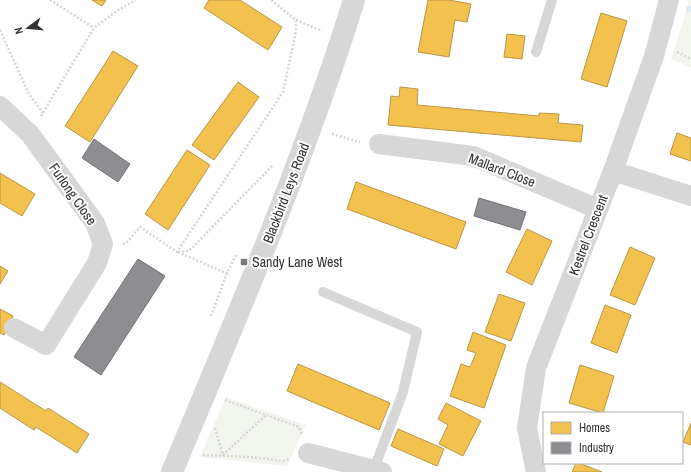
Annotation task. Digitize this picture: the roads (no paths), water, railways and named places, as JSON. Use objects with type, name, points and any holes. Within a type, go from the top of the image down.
[{"type":"street","name":"Blackbird Leys Road","points":[[172,472],[281,208],[311,128],[354,0]]},
{"type":"street","name":"Kestrel Crescent","points":[[536,472],[527,428],[536,368],[613,171],[654,56],[669,0]]},
{"type":"street","name":"Furlong Close","points":[[0,106],[30,134],[95,223],[102,244],[96,263],[46,346],[14,328]]},
{"type":"street","name":"Mallard Close","points":[[379,144],[473,156],[598,209]]},
{"type":"street","points":[[613,171],[691,196]]},
{"type":"street","points":[[308,453],[378,471]]},
{"type":"lane","points":[[536,52],[552,0]]},
{"type":"lane","points":[[323,292],[417,332],[403,392],[378,471]]},
{"type":"place","name":"Sandy Lane West","points":[[244,262]]}]
